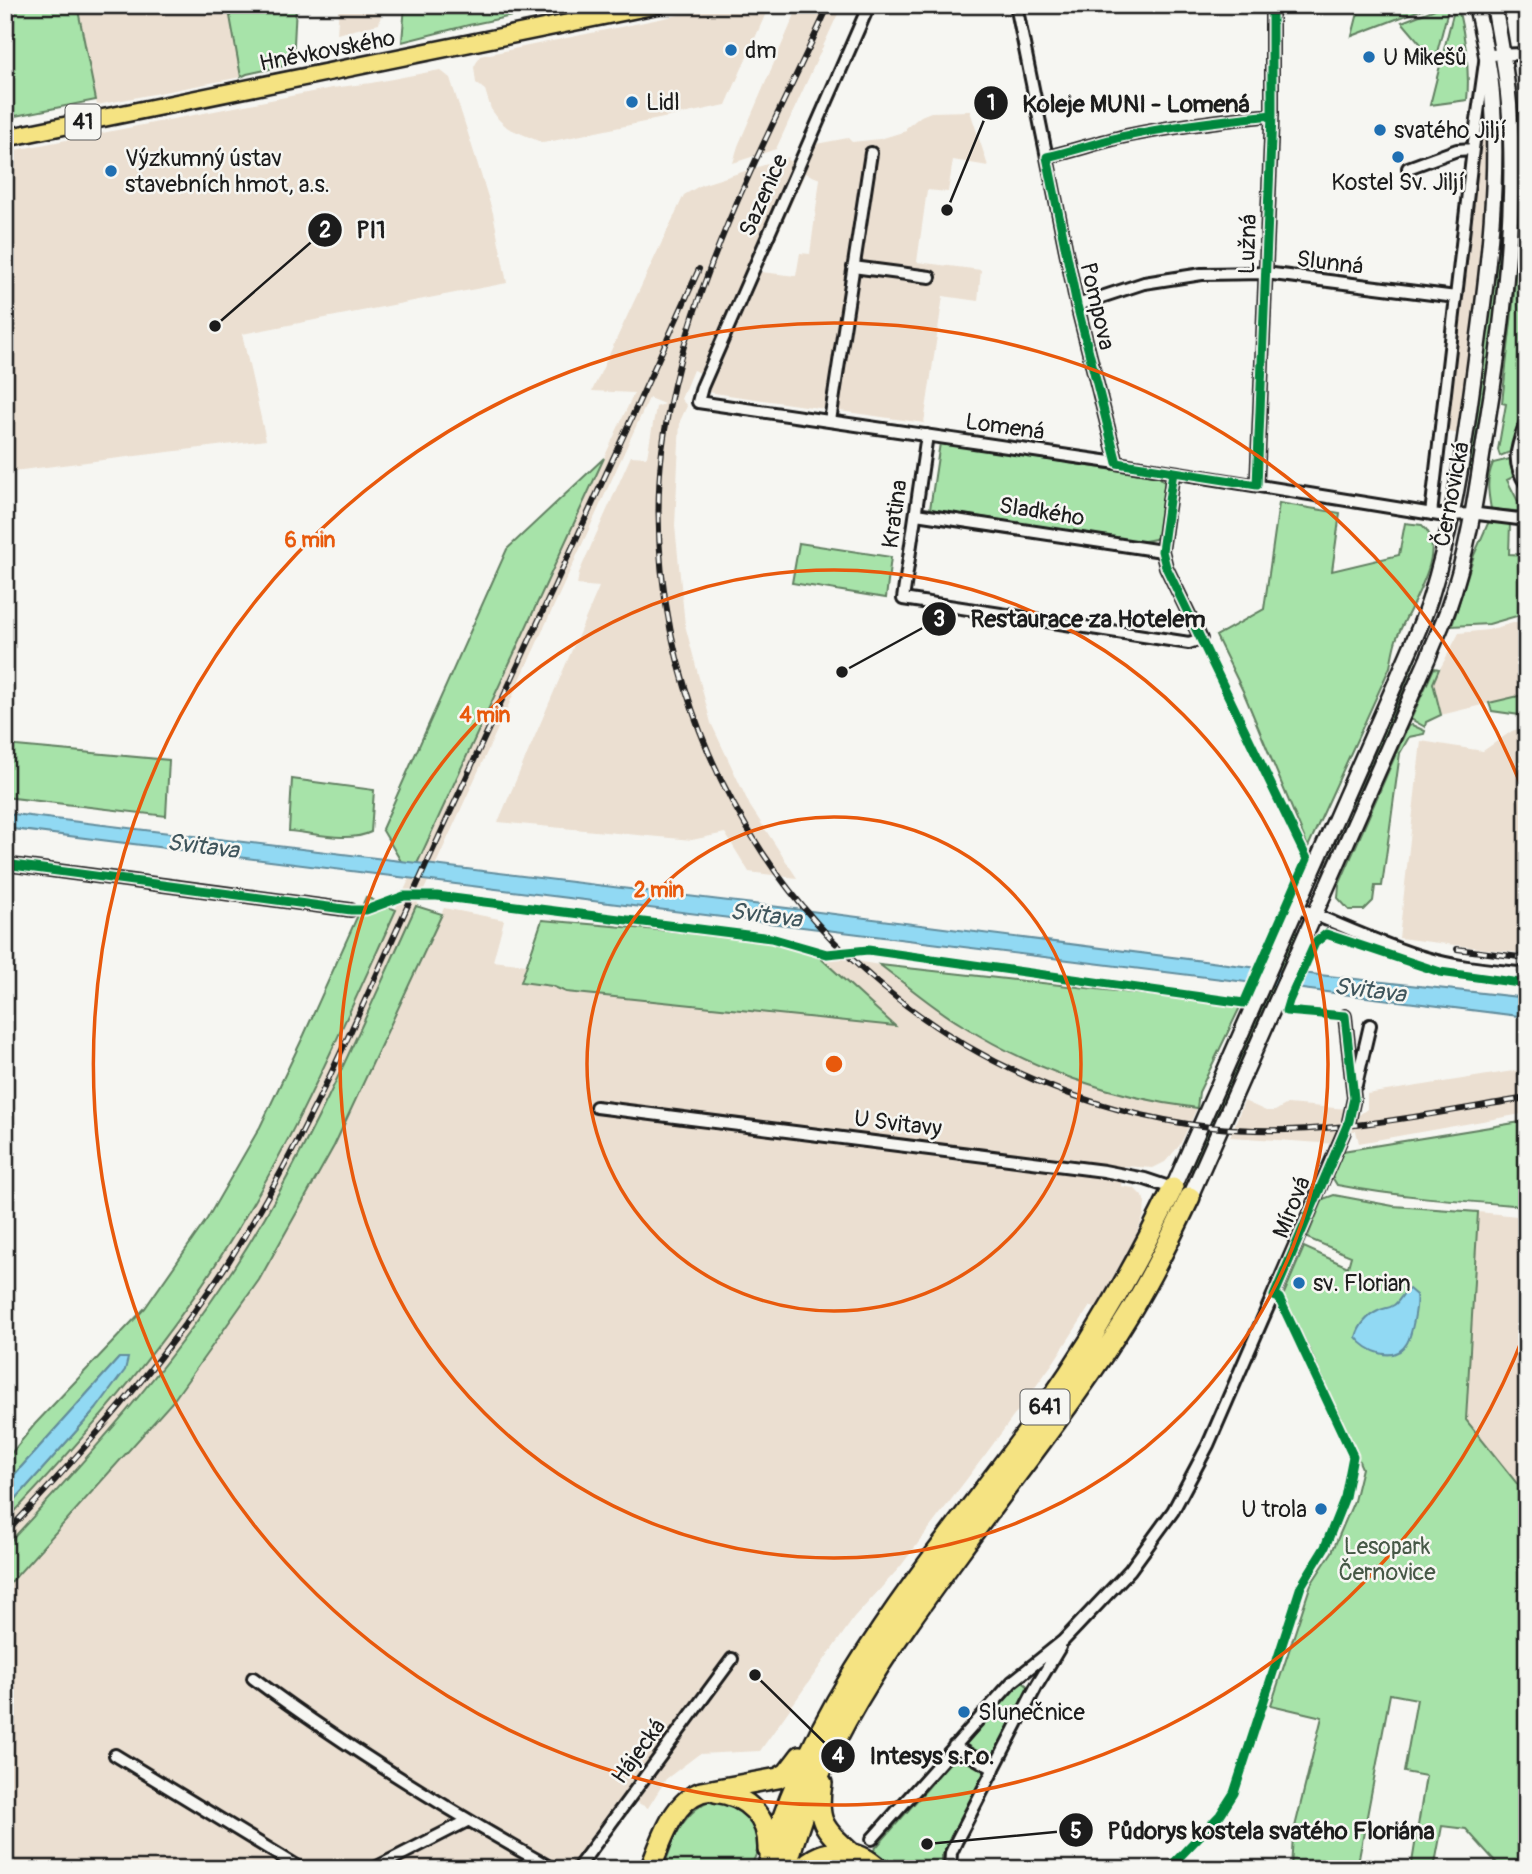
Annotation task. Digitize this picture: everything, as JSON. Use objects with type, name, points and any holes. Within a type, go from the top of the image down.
[{"type":"highway","name":"641","points":[[774,1868],[792,1793],[824,1723],[894,1611],[1072,1369],[1182,1193]]},
{"type":"highway","name":"641","points":[[774,1868],[800,1819],[826,1757],[867,1685],[901,1633],[1111,1343],[1147,1284],[1182,1193]]},
{"type":"highway","points":[[650,1869],[680,1807],[690,1797],[706,1791],[783,1776],[824,1723]]},
{"type":"highway","points":[[826,1757],[819,1799],[820,1814],[828,1830],[852,1853],[867,1859],[879,1869]]},
{"type":"highway","points":[[706,1791],[736,1797],[757,1813],[767,1834],[774,1868]]},
{"type":"highway","points":[[802,1869],[825,1854],[852,1853]]},
{"type":"main road","name":"Hněvkovského","points":[[5,138],[657,5]]},
{"type":"main road","name":"Černovická","points":[[1182,1193],[1278,999],[1448,608],[1484,302],[1495,134],[1492,91],[1476,5]]},
{"type":"main road","name":"Černovická","points":[[1182,1193],[1257,996],[1429,601],[1460,514],[1503,305],[1509,226],[1511,136],[1503,53],[1494,5]]},
{"type":"street","name":"Sazenice","points":[[698,402],[702,387],[869,5]]},
{"type":"street","name":"Pompova","points":[[1016,5],[1077,305],[1117,463]]},
{"type":"street","name":"Lužná","points":[[1257,485],[1272,115],[1272,5]]},
{"type":"street","points":[[1486,55],[1527,54]]},
{"type":"street","name":"Černovická","points":[[1431,514],[1486,55]]},
{"type":"street","points":[[1047,157],[1166,129],[1272,115]]},
{"type":"street","points":[[1408,168],[1457,150],[1473,149]]},
{"type":"street","points":[[830,421],[870,153]]},
{"type":"street","points":[[853,267],[930,277]]},
{"type":"street","name":"Slunná","points":[[1077,305],[1144,283],[1202,274],[1265,273],[1456,298]]},
{"type":"street","name":"Lomená","points":[[698,402],[1117,463],[1431,514],[1527,520]]},
{"type":"street","points":[[1527,419],[1517,446],[1515,466],[1527,485]]},
{"type":"street","name":"Kratina","points":[[927,435],[902,599],[1189,643],[1201,639],[1162,551]]},
{"type":"street","points":[[1162,551],[1173,472]]},
{"type":"street","name":"Sladkého","points":[[916,513],[1162,551]]},
{"type":"street","points":[[5,864],[351,910]]},
{"type":"street","points":[[1296,907],[1424,958],[1527,974]]},
{"type":"street","name":"Mírová","points":[[1345,1016],[1354,1098]]},
{"type":"street","name":"Mírová","points":[[1063,1641],[1130,1570],[1173,1511],[1208,1445],[1346,1127],[1370,1025]]},
{"type":"street","name":"U Svitavy","points":[[596,1107],[1104,1171],[1145,1179],[1182,1193]]},
{"type":"street","points":[[872,1839],[1012,1682],[1063,1641]]},
{"type":"street","points":[[950,1869],[951,1853],[1036,1687],[1063,1641]]},
{"type":"street","name":"Hájecká","points":[[578,1869],[732,1659]]},
{"type":"street","points":[[253,1678],[337,1738],[467,1821],[553,1869]]},
{"type":"street","points":[[954,1746],[994,1769]]},
{"type":"street","points":[[116,1755],[302,1869]]},
{"type":"street","points":[[373,1869],[467,1821]]},
{"type":"shaded area","points":[[77,5],[228,5],[241,77],[97,105]]},
{"type":"shaded area","points":[[339,5],[383,5],[379,24],[337,34]]},
{"type":"shaded area","points":[[727,5],[769,6],[726,105],[543,143],[508,128],[499,120],[491,109],[485,90],[476,83],[474,67],[480,56]]},
{"type":"shaded area","points":[[799,5],[842,5],[776,149],[733,163],[738,146]]},
{"type":"shaded area","points":[[440,70],[450,78],[466,127],[493,213],[507,283],[242,334],[266,440],[5,472],[5,152],[332,88]]},
{"type":"shaded area","points":[[970,111],[988,166],[953,160],[948,192],[927,190],[917,262],[981,270],[978,301],[943,296],[924,423],[707,392],[713,378],[693,370],[681,399],[687,406],[680,421],[675,526],[685,625],[711,723],[750,806],[797,878],[749,872],[725,833],[692,840],[498,822],[599,587],[577,585],[579,573],[631,456],[647,457],[656,407],[664,404],[649,398],[338,1078],[268,1212],[233,1270],[170,1359],[102,1442],[5,1547],[5,1522],[89,1431],[177,1321],[219,1260],[296,1124],[634,393],[592,391],[684,195],[701,185],[789,157],[792,169],[804,173],[816,144],[848,138],[852,142],[880,139],[906,131],[906,128],[921,116],[931,112]],"holes":[[[805,173],[820,179],[810,254],[800,253],[796,276],[761,272]]]},
{"type":"shaded area","points":[[1480,134],[1488,134],[1487,190],[1472,347],[1459,434],[1444,431]]},
{"type":"shaded area","points":[[1527,619],[1527,694],[1441,715],[1433,682],[1459,633],[1488,630]]},
{"type":"shaded area","points":[[1527,726],[1527,954],[1399,938],[1421,741],[1483,751],[1512,731]]},
{"type":"shaded area","points":[[444,908],[504,920],[493,961],[527,965],[522,982],[552,986],[566,992],[894,1026],[817,955],[880,965],[961,1025],[1039,1065],[1197,1108],[1180,1145],[1165,1162],[1153,1168],[1124,1166],[1121,1186],[1134,1188],[1143,1197],[1144,1215],[1136,1236],[1096,1308],[1090,1306],[1053,1363],[985,1455],[900,1567],[854,1618],[760,1751],[699,1754],[666,1779],[648,1808],[634,1801],[613,1828],[588,1869],[5,1869],[5,1589],[173,1401],[259,1280],[334,1146]]},
{"type":"shaded area","points":[[1526,1069],[1527,1113],[1359,1143],[1356,1131],[1352,1131],[1359,1115],[1367,1109],[1367,1094]]},
{"type":"shaded area","points":[[1244,1101],[1266,1111],[1275,1111],[1287,1104],[1348,1109],[1348,1112],[1336,1144],[1230,1137]]},
{"type":"shaded area","points":[[1478,1212],[1527,1217],[1527,1496],[1466,1420]]},
{"type":"green space","points":[[5,5],[77,5],[96,100],[5,118]]},
{"type":"green space","points":[[228,5],[296,5],[293,64],[241,77]]},
{"type":"green space","points":[[405,5],[565,5],[402,42]]},
{"type":"green space","points":[[1360,5],[1362,10],[1370,11],[1373,8],[1389,9],[1390,5],[1433,5],[1352,36]]},
{"type":"green space","points":[[1445,5],[1449,6],[1434,64],[1420,60],[1425,49],[1402,22]]},
{"type":"green space","points":[[1459,12],[1467,56],[1467,100],[1430,105],[1453,14]]},
{"type":"green space","points":[[1499,89],[1502,92],[1504,140],[1498,282],[1473,470],[1465,469]]},
{"type":"green space","points":[[1522,123],[1527,142],[1527,404],[1510,452],[1500,456],[1498,450],[1506,404],[1502,403],[1514,295]]},
{"type":"green space","points":[[940,443],[1159,477],[1166,486],[1158,536],[1140,542],[930,509]]},
{"type":"green space","points":[[604,458],[417,864],[402,863],[382,829],[507,549]]},
{"type":"green space","points":[[1510,459],[1513,477],[1507,480],[1522,509],[1527,512],[1491,509],[1488,486],[1493,463]]},
{"type":"green space","points":[[1279,503],[1340,513],[1332,571],[1399,555],[1405,523],[1422,525],[1430,536],[1432,549],[1424,581],[1396,640],[1390,667],[1308,847],[1243,691],[1216,636],[1264,609]]},
{"type":"green space","points":[[1489,521],[1510,523],[1509,554],[1527,555],[1527,613],[1489,624],[1452,626],[1474,555]]},
{"type":"green space","points":[[1453,541],[1432,617],[1370,772],[1317,889],[1371,764]]},
{"type":"green space","points":[[799,543],[891,557],[886,598],[792,583]]},
{"type":"green space","points":[[1434,668],[1439,669],[1433,683],[1441,715],[1426,722],[1425,727],[1411,719]]},
{"type":"green space","points":[[1527,694],[1527,716],[1492,711],[1489,703]]},
{"type":"green space","points":[[1408,726],[1425,731],[1424,734],[1409,737],[1400,753],[1382,886],[1375,886],[1373,901],[1364,910],[1349,910],[1338,898],[1339,885]]},
{"type":"green space","points":[[5,745],[169,760],[166,816],[5,797]]},
{"type":"green space","points":[[292,779],[374,790],[371,832],[342,837],[289,831]]},
{"type":"green space","points":[[366,897],[396,910],[314,1088],[245,1217],[219,1259],[145,1363],[91,1428],[5,1522],[5,1511],[96,1409],[119,1358],[5,1485],[5,1461],[35,1424],[145,1308],[207,1219],[260,1127]]},
{"type":"green space","points":[[416,906],[442,914],[334,1146],[259,1280],[173,1401],[5,1589],[5,1547],[96,1447],[181,1343],[260,1226],[331,1091]]},
{"type":"green space","points":[[542,920],[764,939],[817,955],[895,1026],[566,992],[552,986],[521,982]]},
{"type":"green space","points":[[1294,930],[1297,936],[1196,1168],[1192,1170],[1188,1167]]},
{"type":"green space","points":[[880,965],[1241,1005],[1199,1092],[1197,1108],[1105,1089],[1016,1055],[951,1018]]},
{"type":"green space","points":[[1527,1121],[1527,1206],[1361,1189],[1337,1185],[1332,1177],[1343,1151]]},
{"type":"green space","name":"Lesopark Černovice","points":[[1334,1195],[1393,1206],[1478,1212],[1466,1420],[1527,1496],[1527,1869],[1502,1869],[1466,1829],[1442,1826],[1434,1869],[1411,1869],[1426,1776],[1404,1772],[1417,1699],[1390,1694],[1357,1869],[1291,1869],[1293,1835],[1322,1717],[1271,1705],[1311,1584],[1332,1552],[1354,1501],[1362,1468],[1283,1296],[1304,1247],[1348,1267],[1351,1256],[1307,1238],[1323,1199]]},
{"type":"green space","points":[[1021,1681],[1029,1687],[942,1855],[942,1869],[889,1869],[872,1852]]},
{"type":"green space","points":[[715,1798],[748,1810],[758,1840],[757,1853],[749,1869],[664,1869],[681,1826],[695,1810]]},
{"type":"water","name":"Svitava","points":[[5,813],[1274,970],[1527,998],[1527,1017],[5,828]]},
{"type":"water","points":[[1409,1289],[1416,1295],[1416,1300],[1413,1326],[1407,1343],[1396,1353],[1388,1354],[1381,1354],[1367,1347],[1356,1337],[1364,1322],[1374,1313],[1394,1305]]},
{"type":"water","points":[[119,1358],[128,1358],[125,1370],[96,1409],[5,1511],[5,1485]]},
{"type":"railway","points":[[829,5],[752,167],[706,278],[687,334],[672,392],[659,480],[659,540],[665,600],[677,659],[718,773],[763,852],[817,924],[882,986],[954,1038],[1033,1080],[1119,1110],[1210,1127],[1290,1130],[1409,1118],[1527,1098]]},
{"type":"railway","points":[[5,1534],[94,1437],[177,1336],[227,1264],[287,1162],[365,1001],[699,269]]},
{"type":"railway","points":[[1457,949],[1527,958]]},
{"type":"cycle path","points":[[1272,5],[1272,115],[1257,485],[1117,463],[1077,305],[1047,157],[1144,132],[1272,115]]},
{"type":"cycle path","points":[[5,864],[351,910],[366,910],[404,896],[437,896],[771,938],[827,954],[868,950],[1244,1003],[1307,859],[1166,567],[1162,551],[1173,472]]},
{"type":"cycle path","points":[[1168,1869],[1220,1815],[1234,1793],[1301,1586],[1325,1547],[1345,1497],[1353,1456],[1279,1298],[1274,1296],[1349,1121],[1354,1098],[1345,1016],[1286,1011],[1289,1001],[1315,943],[1326,934],[1440,972],[1527,984]]},
{"type":"place","name":"dm","points":[[731,50]]},
{"type":"place","name":"U Mikešů","points":[[1369,57]]},
{"type":"place","name":"Lidl","points":[[632,102]]},
{"type":"place","name":"svatého Jiljí","points":[[1380,130]]},
{"type":"place","name":"Kostel Sv. Jiljí","points":[[1398,157]]},
{"type":"place","name":"Výzkumný ústav stavebních hmot, a.s.","points":[[111,171]]},
{"type":"place","name":"Koleje MUNI - Lomená","points":[[947,210]]},
{"type":"place","name":"PI1","points":[[215,326]]},
{"type":"place","name":"Restaurace za Hotelem","points":[[842,672]]},
{"type":"place","name":"sv. Florian","points":[[1299,1283]]},
{"type":"place","name":"U trola","points":[[1321,1509]]},
{"type":"place","name":"Intesys s.r.o.","points":[[755,1675]]},
{"type":"place","name":"Slunečnice","points":[[964,1712]]},
{"type":"place","name":"Půdorys kostela svatého Floriána","points":[[927,1844]]}]
